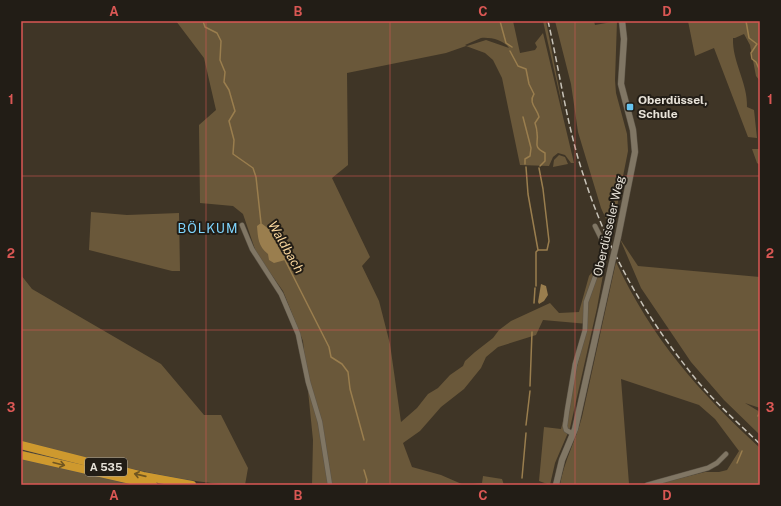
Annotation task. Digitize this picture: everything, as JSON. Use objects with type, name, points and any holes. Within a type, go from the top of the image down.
[{"type":"highway","name":"A 535","points":[[21,445],[129,472],[192,485]]},
{"type":"highway","name":"A 535","points":[[21,455],[153,485]]},
{"type":"street","name":"Oberdüsseler Weg","points":[[556,485],[562,460],[573,434],[618,237],[635,152],[633,130],[621,84],[624,39],[622,21]]},
{"type":"street","points":[[242,225],[252,249],[281,294],[298,334],[308,382],[321,427],[330,485]]},
{"type":"street","name":"Oberdüsseler Weg","points":[[573,434],[566,430],[565,426],[568,405],[575,364],[584,330],[586,302],[604,252],[602,240],[595,226]]},
{"type":"street","points":[[647,485],[708,468],[717,463],[726,454]]},
{"type":"shaded area","points":[[176,21],[513,21],[520,53],[535,50],[537,47],[535,43],[543,33],[574,163],[571,163],[565,155],[558,153],[553,157],[549,166],[520,165],[502,78],[493,60],[485,53],[466,46],[446,53],[347,73],[348,165],[332,178],[370,257],[362,266],[379,301],[390,344],[401,422],[417,408],[428,394],[438,388],[450,375],[463,366],[465,361],[511,321],[550,303],[559,313],[579,312],[589,276],[607,253],[597,308],[570,428],[555,463],[550,485],[539,481],[544,427],[561,429],[588,324],[543,320],[536,335],[498,347],[486,357],[481,368],[464,389],[441,407],[420,431],[403,443],[412,467],[441,475],[464,485],[312,485],[313,440],[303,341],[283,291],[266,267],[261,267],[243,214],[233,206],[200,203],[199,125],[216,110],[204,58]],"holes":[[[481,38],[500,41],[509,48],[486,40],[467,46],[465,45]]]},
{"type":"shaded area","points":[[543,21],[546,21],[564,114]]},
{"type":"shaded area","points":[[555,21],[594,21],[595,25],[617,21],[616,93],[627,134],[628,151],[612,232],[601,208],[578,132],[571,84]]},
{"type":"shaded area","points":[[688,21],[760,21],[760,81],[756,76],[750,45],[744,34],[733,38],[735,56],[747,98],[747,107],[754,110],[757,138],[748,137],[714,48],[695,56]]},
{"type":"shaded area","points":[[752,149],[760,149],[760,165],[757,163]]},
{"type":"shaded area","points":[[559,155],[565,157],[568,164],[553,167],[554,160]]},
{"type":"shaded area","points":[[91,212],[127,215],[179,213],[180,271],[172,271],[89,250]]},
{"type":"shaded area","points":[[620,239],[638,266],[760,277],[760,408],[745,403],[760,412],[760,435],[724,400],[691,362],[641,288]]},
{"type":"shaded area","points":[[616,262],[645,316],[678,362],[716,406],[760,448],[760,485],[653,485],[705,472],[719,472],[727,470],[739,451],[715,419],[699,405],[621,379],[629,484],[560,485],[564,467],[582,417]]},
{"type":"shaded area","points":[[21,275],[32,289],[161,364],[204,415],[221,415],[248,468],[245,485],[229,485],[166,476],[119,466],[21,441]]},
{"type":"shaded area","points":[[21,457],[133,485],[21,485]]},
{"type":"shaded area","points":[[483,476],[502,479],[504,485],[464,485],[482,483]]},
{"type":"water","points":[[261,223],[282,239],[293,253],[285,260],[274,263],[269,260],[268,254],[260,245],[258,238],[257,226]]},
{"type":"water","points":[[541,284],[546,286],[548,295],[544,301],[539,304],[538,302]]},
{"type":"waterway","name":"Waldbach","points":[[203,21],[205,27],[217,33],[221,41],[220,60],[225,72],[224,82],[229,90],[235,111],[229,121],[234,140],[233,154],[253,168],[256,177],[261,223]]},
{"type":"waterway","points":[[500,21],[506,43],[512,47]]},
{"type":"waterway","points":[[746,21],[749,38],[757,44],[751,53],[752,59],[756,62],[760,71]]},
{"type":"waterway","points":[[510,51],[518,66],[526,69],[529,84],[534,94],[532,97],[532,103],[539,117],[535,123],[537,132],[537,146],[545,153],[545,161],[540,166]]},
{"type":"waterway","points":[[523,117],[531,148],[530,156],[525,159],[525,164]]},
{"type":"waterway","points":[[526,167],[528,194],[538,250],[536,252],[536,286]]},
{"type":"waterway","points":[[538,250],[547,250],[549,241],[539,168]]},
{"type":"waterway","name":"Waldbach","points":[[284,258],[329,347],[331,357],[342,364],[348,372],[350,389],[364,440]]},
{"type":"waterway","points":[[534,303],[535,288]]},
{"type":"waterway","points":[[530,386],[532,332]]},
{"type":"waterway","points":[[526,425],[530,391]]},
{"type":"waterway","points":[[758,416],[760,411]]},
{"type":"waterway","points":[[522,478],[526,433]]},
{"type":"waterway","points":[[737,463],[742,451]]},
{"type":"waterway","name":"Waldbach","points":[[364,470],[367,480],[366,485]]},
{"type":"railway","points":[[548,21],[568,119],[578,158],[593,203],[614,253],[640,301],[687,368],[731,417],[760,444]]},
{"type":"place","name":"Oberdüssel, Schule","points":[[630,107]]},
{"type":"district","name":"BÖLKUM","points":[[208,228]]}]
